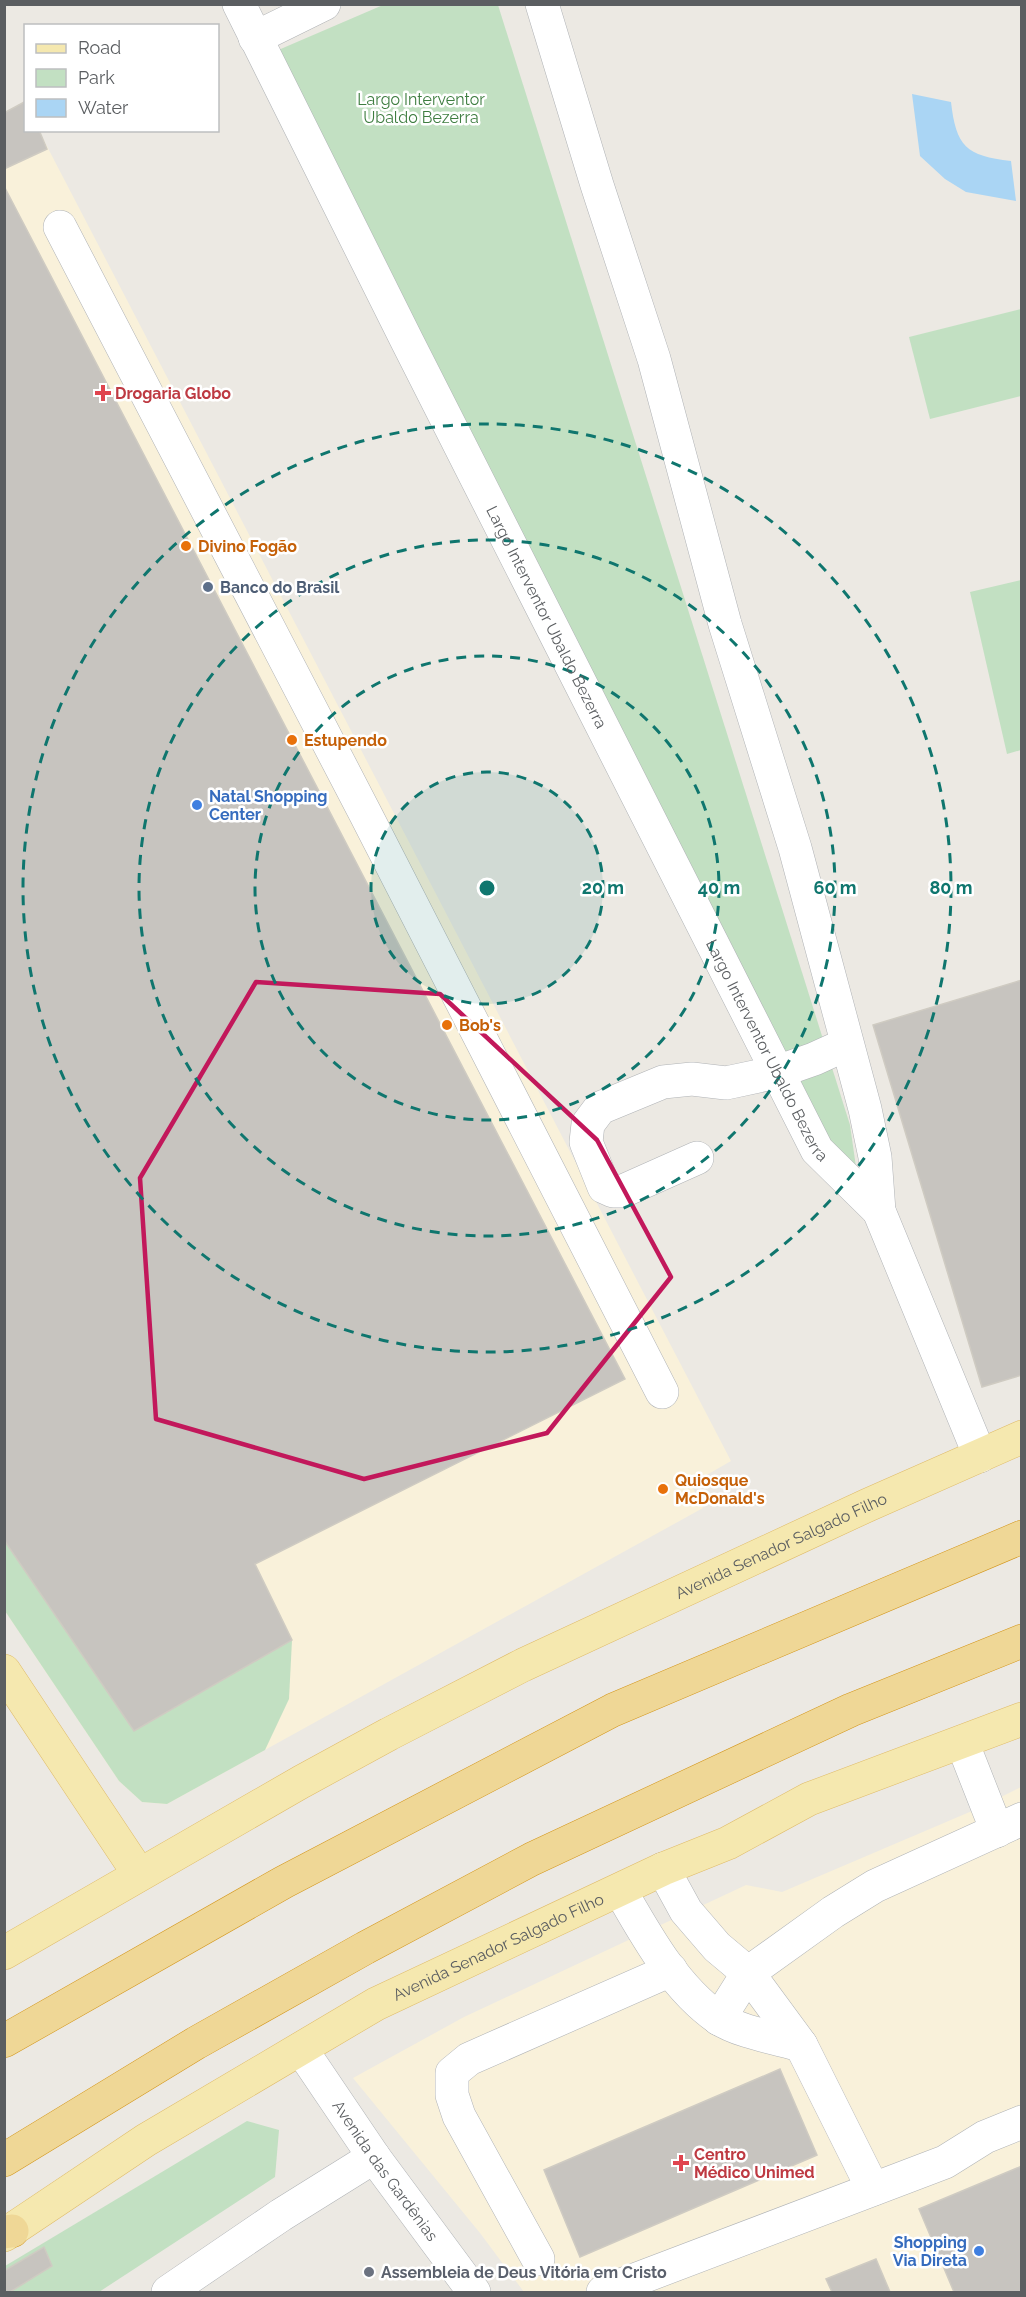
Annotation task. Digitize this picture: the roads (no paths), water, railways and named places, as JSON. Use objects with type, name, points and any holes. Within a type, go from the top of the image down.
[{"type":"highway","points":[[4,2041],[284,1882],[613,1710],[1022,1537]]},
{"type":"highway","points":[[4,2160],[196,2043],[365,1948],[532,1859],[851,1710],[1022,1641]]},
{"type":"main road","name":"Avenida Senador Salgado Filho","points":[[4,1953],[139,1874],[389,1734],[523,1665],[868,1505],[1022,1437]]},
{"type":"main road","points":[[4,1671],[139,1874]]},
{"type":"main road","name":"Avenida Senador Salgado Filho","points":[[7,2233],[146,2140],[376,2004],[663,1869],[728,1843],[809,1799],[1022,1719]]},
{"type":"street","name":"Largo Interventor Ubaldo Bezerra","points":[[239,4],[817,1150],[879,1211]]},
{"type":"street","points":[[255,38],[324,4]]},
{"type":"street","name":"Largo Interventor Ubaldo Bezerra","points":[[542,4],[597,185],[654,359],[725,624],[795,848],[865,1109],[875,1157],[879,1211],[980,1456]]},
{"type":"street","points":[[60,227],[354,792],[662,1392]]},
{"type":"street","points":[[697,1158],[623,1191],[613,1191],[604,1187],[586,1142],[588,1124],[600,1108],[663,1082],[692,1079],[715,1063],[772,1062],[845,1035]]},
{"type":"street","points":[[719,2019],[748,1973],[833,1912],[875,1886],[1009,1825],[962,1742]]},
{"type":"street","points":[[663,1869],[686,1911],[717,1947],[748,1973],[801,2045],[873,2189]]},
{"type":"street","points":[[620,1890],[671,1970],[694,1997],[719,2019],[801,2045]]},
{"type":"street","points":[[538,2259],[459,2116],[452,2095],[452,2073],[469,2059],[671,1970]]},
{"type":"street","name":"Avenida das Gardênias","points":[[301,2049],[374,2157],[474,2292]]},
{"type":"street","points":[[603,2292],[945,2162],[985,2137],[1022,2122]]},
{"type":"street","points":[[168,2292],[281,2214],[374,2157]]},
{"type":"water","points":[[912,94],[951,102],[956,129],[966,146],[983,156],[1011,161],[1016,201],[966,192],[945,179],[920,156]]},
{"type":"place","name":"Drogaria Globo","points":[[103,393]]},
{"type":"place","name":"Divino Fogão","points":[[186,546]]},
{"type":"place","name":"Banco do Brasil","points":[[208,587]]},
{"type":"place","name":"Estupendo","points":[[292,740]]},
{"type":"place","name":"Natal Shopping Center","points":[[197,805]]},
{"type":"place","name":"Bob's","points":[[447,1025]]},
{"type":"place","name":"Quiosque McDonald's","points":[[663,1489]]},
{"type":"place","name":"Centro Médico Unimed","points":[[681,2163]]},
{"type":"place","name":"Shopping Via Direta","points":[[979,2251]]},
{"type":"place","name":"Assembleia de Deus Vitória em Cristo","points":[[369,2272]]}]
